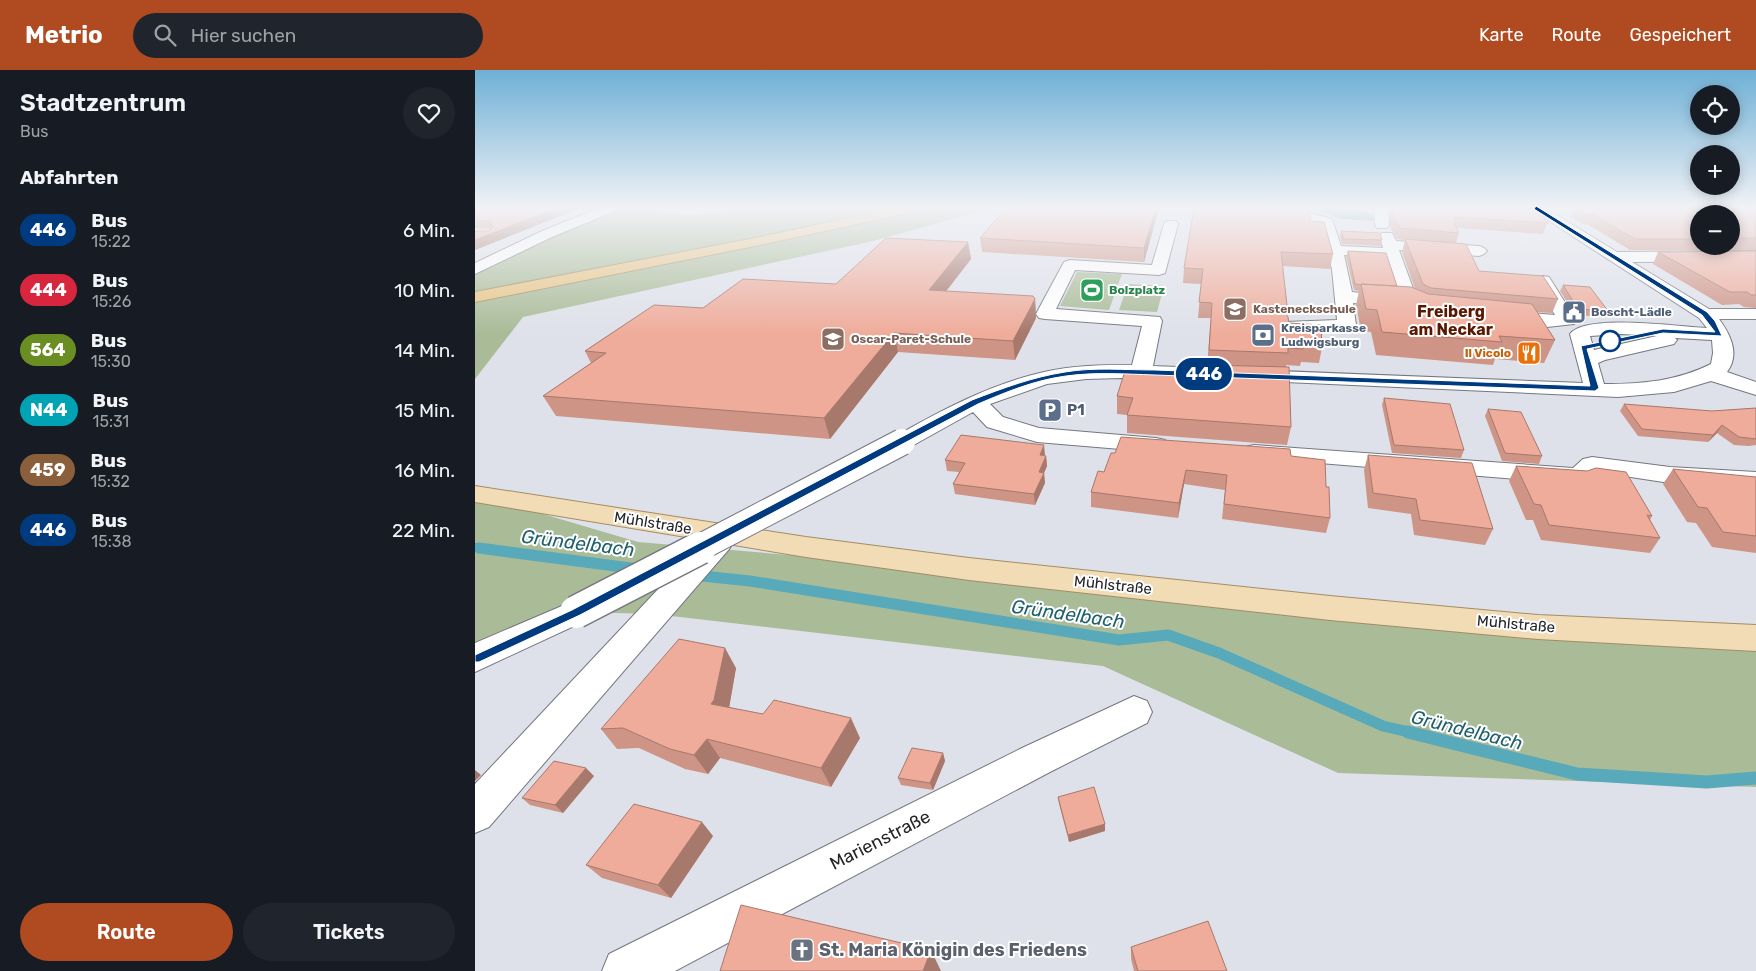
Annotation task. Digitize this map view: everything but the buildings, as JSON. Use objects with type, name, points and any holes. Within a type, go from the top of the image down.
[{"type":"highway","points":[[475,283],[647,250]]},
{"type":"highway","points":[[475,297],[714,250]]},
{"type":"main road","name":"Mühlstraße","points":[[475,494],[718,544],[1320,607],[1538,627],[1756,638]]},
{"type":"street","points":[[475,269],[514,250]]},
{"type":"street","points":[[1141,372],[1153,321],[1045,314],[1070,265],[1159,270],[1164,250]]},
{"type":"street","points":[[1291,326],[1328,334],[1347,325],[1341,268],[1335,250]]},
{"type":"street","points":[[1343,297],[1415,306],[1392,250]]},
{"type":"street","points":[[1471,250],[1479,251]]},
{"type":"street","points":[[475,658],[576,612],[975,402],[1041,379],[1067,374],[1141,372],[1648,389],[1693,381],[1711,374],[1720,368],[1724,358],[1723,346],[1712,321],[1705,314],[1601,250]]},
{"type":"street","points":[[1613,257],[1756,256]]},
{"type":"street","points":[[1488,315],[1547,321],[1567,320],[1543,281]]},
{"type":"street","points":[[1705,314],[1756,314]]},
{"type":"street","points":[[1585,354],[1663,331],[1719,335]]},
{"type":"street","points":[[1585,354],[1598,355],[1695,332]]},
{"type":"street","points":[[1585,354],[1595,388]]},
{"type":"street","points":[[1711,374],[1756,388]]},
{"type":"street","points":[[975,402],[995,422],[1037,435],[1181,447]]},
{"type":"street","points":[[1229,450],[1579,476],[1592,464],[1670,475],[1756,480]]},
{"type":"street","points":[[475,813],[718,544]]},
{"type":"street","name":"Marienstraße","points":[[626,971],[1036,760],[1134,712]]},
{"type":"green space","points":[[514,250],[831,250],[523,317],[475,379],[475,269]]},
{"type":"green space","name":"Bolzplatz","points":[[1077,272],[1122,274],[1109,310],[1060,306]]},
{"type":"green space","points":[[1128,284],[1164,286],[1157,312],[1119,310]]},
{"type":"green space","points":[[475,494],[638,542],[1756,638],[1756,787],[1338,773],[1103,666],[654,614],[576,612],[475,658]]},
{"type":"waterway","name":"Gründelbach","points":[[475,547],[488,549]]},
{"type":"waterway","name":"Gründelbach","points":[[479,548],[638,569]]},
{"type":"waterway","name":"Gründelbach","points":[[693,575],[750,581],[1119,640],[1168,635],[1219,653],[1383,726],[1413,733]]},
{"type":"waterway","name":"Gründelbach","points":[[1408,732],[1577,774],[1707,782],[1756,778]]},
{"type":"bus line","name":"446","points":[[475,658],[576,612],[975,402],[1041,379],[1067,374],[1094,372],[1155,372],[1595,388],[1583,348],[1663,331],[1719,335],[1712,321],[1705,314],[1602,250]]},
{"type":"place","name":"Bolzplatz","points":[[1092,290]]},
{"type":"place","name":"Kasteneckschule","points":[[1235,309]]},
{"type":"place","name":"Boscht-Lädle","points":[[1574,312]]},
{"type":"place","name":"Kreisparkasse Ludwigsburg","points":[[1263,335]]},
{"type":"place","name":"Oscar-Paret-Schule","points":[[833,339]]},
{"type":"place","name":"Il Vicolo","points":[[1529,353]]},
{"type":"place","name":"P1","points":[[1050,410]]},
{"type":"place","name":"St. Maria Königin des Friedens","points":[[802,950]]},
{"type":"district","name":"Freiberg am Neckar","points":[[1451,320]]}]
